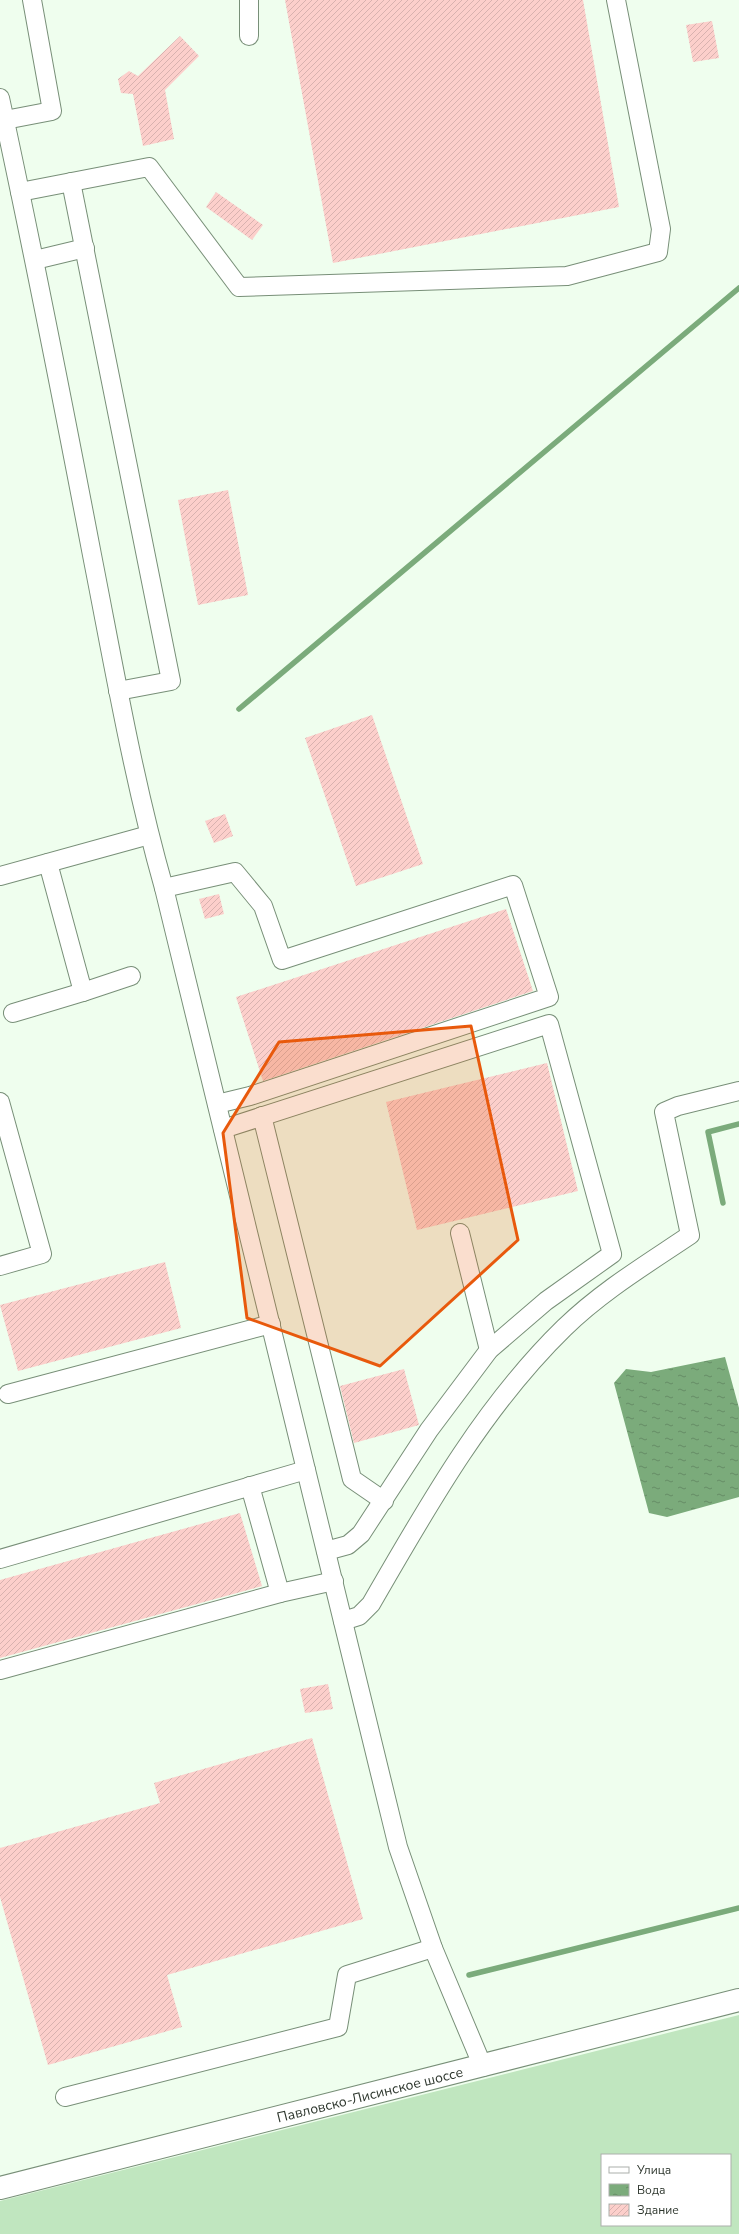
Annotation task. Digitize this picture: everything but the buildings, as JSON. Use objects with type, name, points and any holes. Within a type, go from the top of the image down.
[{"type":"main road","name":"Павловско-Лисинское шоссе","points":[[0,2188],[483,2067],[739,2000]]},
{"type":"lane","points":[[5,120],[52,111],[32,0]]},
{"type":"lane","points":[[248,0],[249,36]]},
{"type":"lane","points":[[20,192],[149,167],[239,287],[567,276],[658,252],[661,229],[616,0]]},
{"type":"lane","points":[[0,98],[35,260],[118,691],[149,835],[164,888],[398,1847],[433,1948],[483,2067]]},
{"type":"lane","points":[[71,182],[171,681],[118,691]]},
{"type":"lane","points":[[35,260],[85,248]]},
{"type":"lane","points":[[0,876],[149,835]]},
{"type":"lane","points":[[48,863],[83,992]]},
{"type":"lane","points":[[164,888],[235,872],[263,906],[282,960],[513,885],[549,997],[250,1096],[217,1104]]},
{"type":"lane","points":[[13,1013],[131,976]]},
{"type":"lane","points":[[223,1129],[549,1024],[612,1254],[546,1301],[489,1350],[429,1430],[384,1502],[361,1534],[348,1545],[326,1551]]},
{"type":"lane","points":[[344,1621],[359,1616],[371,1604],[422,1515],[470,1441],[511,1385],[565,1328],[613,1286],[690,1235],[664,1112],[678,1106],[739,1091]]},
{"type":"lane","points":[[0,1102],[42,1254],[0,1266]]},
{"type":"lane","points":[[262,1116],[352,1479],[384,1502]]},
{"type":"lane","points":[[460,1233],[489,1350]]},
{"type":"lane","points":[[8,1394],[271,1324]]},
{"type":"lane","points":[[0,1559],[306,1470]]},
{"type":"lane","points":[[250,1486],[280,1593]]},
{"type":"lane","points":[[0,1670],[280,1593],[334,1581]]},
{"type":"lane","points":[[65,2097],[338,2027],[347,1975],[433,1948]]},
{"type":"highlighted area","points":[[471,1026],[518,1240],[380,1366],[247,1318],[223,1133],[279,1042]]},
{"type":"shaded area","points":[[739,2015],[739,2234],[0,2234],[0,2201]]},
{"type":"water","points":[[725,1357],[739,1408],[739,1497],[667,1517],[649,1513],[614,1383],[626,1369],[651,1372]]},
{"type":"waterway","points":[[239,709],[739,288]]},
{"type":"waterway","points":[[723,1203],[708,1132],[739,1124]]},
{"type":"waterway","points":[[469,1975],[739,1908]]}]
